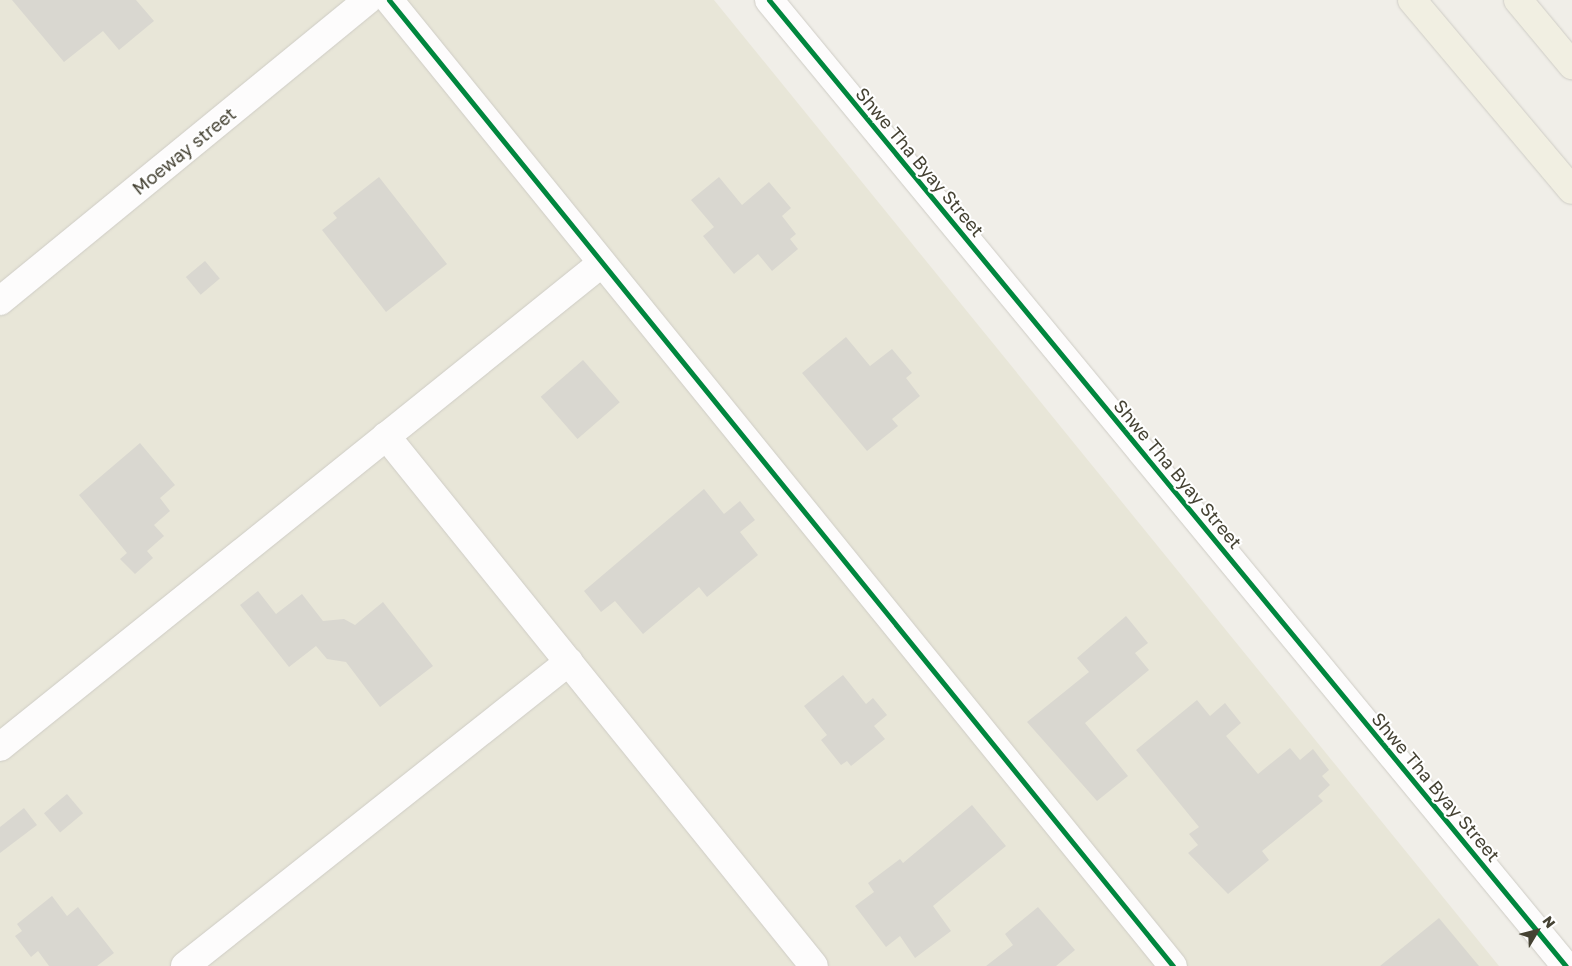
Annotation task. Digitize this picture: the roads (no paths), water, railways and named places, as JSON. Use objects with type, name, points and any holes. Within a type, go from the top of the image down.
[{"type":"main road","points":[[1412,0],[1572,190]]},
{"type":"main road","points":[[1518,0],[1572,65]]},
{"type":"street","name":"Moeway street","points":[[0,301],[368,0]]},
{"type":"street","points":[[389,0],[1173,966]]},
{"type":"street","name":"Shwe Tha Byay Street","points":[[769,0],[1566,966]]},
{"type":"street","points":[[0,747],[602,263]]},
{"type":"street","points":[[386,436],[814,966]]},
{"type":"street","points":[[185,966],[569,662]]}]
